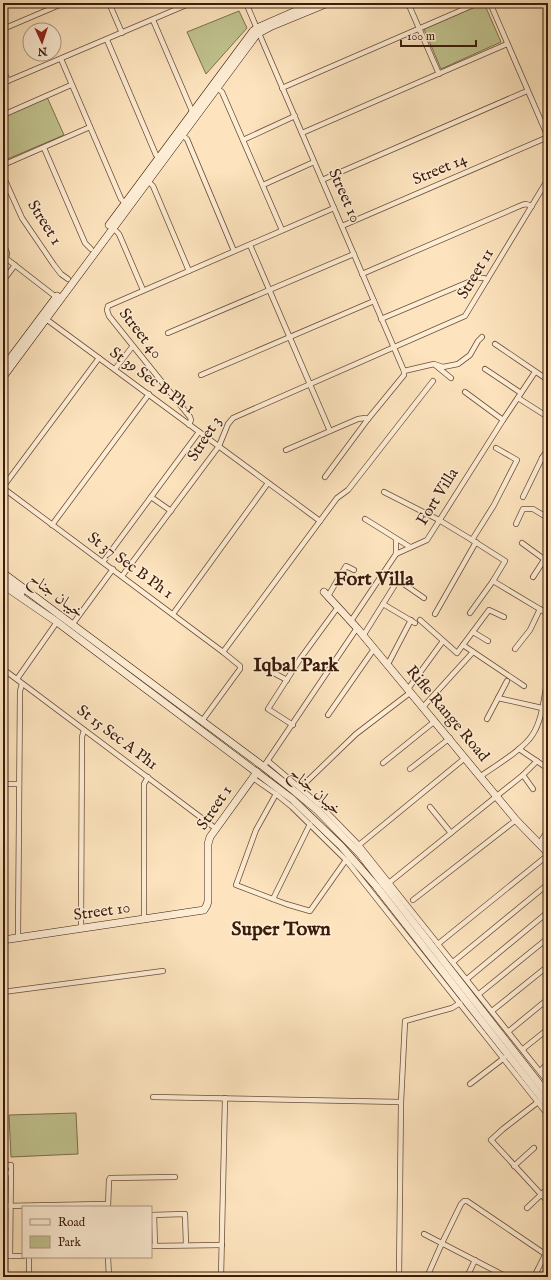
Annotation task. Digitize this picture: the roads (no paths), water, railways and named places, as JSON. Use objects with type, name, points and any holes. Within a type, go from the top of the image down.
[{"type":"main road","points":[[3,377],[217,88],[258,30],[314,3]]},
{"type":"main road","points":[[3,368],[126,203],[192,111],[253,31],[328,3]]},
{"type":"main road","points":[[3,567],[27,585],[35,602]]},
{"type":"main road","name":"خیبان جناح","points":[[3,573],[57,622],[255,775],[292,799],[307,813],[360,866],[548,1106]]},
{"type":"main road","points":[[3,579],[35,602]]},
{"type":"main road","name":"خیبان جناح","points":[[3,585],[35,602],[72,625],[202,721],[266,764],[293,790],[317,810],[360,854],[548,1095]]},
{"type":"main road","name":"Rifle Range Road","points":[[326,594],[351,621],[436,721],[516,820],[548,854]]},
{"type":"main road","name":"Street 1","points":[[204,910],[207,906],[208,900],[208,840],[215,828],[255,775]]},
{"type":"main road","name":"Street 10","points":[[3,940],[204,910]]},
{"type":"street","points":[[3,29],[64,3]]},
{"type":"street","points":[[109,3],[122,32]]},
{"type":"street","points":[[62,59],[191,3]]},
{"type":"street","name":"Street 10","points":[[246,3],[404,371]]},
{"type":"street","points":[[408,3],[439,74]]},
{"type":"street","points":[[282,88],[478,3]]},
{"type":"street","points":[[490,3],[548,137]]},
{"type":"street","points":[[544,3],[548,12]]},
{"type":"street","points":[[153,20],[192,111]]},
{"type":"street","points":[[107,40],[156,155],[159,157]]},
{"type":"street","points":[[302,133],[507,44]]},
{"type":"street","points":[[3,70],[5,82],[54,62]]},
{"type":"street","points":[[62,62],[121,199],[126,203]]},
{"type":"street","points":[[3,115],[71,85]]},
{"type":"street","points":[[217,88],[222,92],[282,230]]},
{"type":"street","points":[[322,180],[527,91]]},
{"type":"street","points":[[243,140],[295,116]]},
{"type":"street","points":[[3,165],[90,127]]},
{"type":"street","points":[[182,135],[187,139],[234,251]]},
{"type":"street","name":"Street 14","points":[[342,226],[548,137]]},
{"type":"street","points":[[44,148],[85,243],[91,249]]},
{"type":"street","points":[[263,185],[314,162]]},
{"type":"street","name":"Street 1","points":[[3,176],[22,218],[61,274],[68,279]]},
{"type":"street","name":"Street 11","points":[[394,348],[462,318],[467,314],[548,179]]},
{"type":"street","points":[[148,181],[153,186],[189,271]]},
{"type":"street","points":[[362,274],[522,205],[526,204],[532,206]]},
{"type":"street","points":[[142,290],[334,208]]},
{"type":"street","name":"Street 40","points":[[113,228],[119,234],[142,290],[110,305],[107,310],[109,316],[132,347],[186,412],[191,420],[188,424]]},
{"type":"street","points":[[3,243],[7,253],[4,258],[56,297]]},
{"type":"street","points":[[250,245],[330,431]]},
{"type":"street","points":[[168,333],[270,291],[354,254]]},
{"type":"street","points":[[3,281],[15,265]]},
{"type":"street","points":[[381,319],[478,278],[484,278],[487,280]]},
{"type":"street","points":[[202,375],[374,301]]},
{"type":"street","name":"St 39 Sec B Ph 1","points":[[46,319],[320,521]]},
{"type":"street","points":[[325,477],[368,419],[404,375],[404,371],[434,364],[443,367],[458,364],[470,355],[478,341],[482,338]]},
{"type":"street","points":[[495,344],[548,380]]},
{"type":"street","points":[[115,369],[132,347]]},
{"type":"street","name":"Street 3","points":[[122,576],[219,446],[228,424],[235,416],[394,348]]},
{"type":"street","points":[[3,488],[99,358]]},
{"type":"street","points":[[434,364],[450,378]]},
{"type":"street","points":[[485,370],[548,417]]},
{"type":"street","name":"Fort Villa","points":[[351,621],[396,554],[426,540],[535,372]]},
{"type":"street","points":[[223,652],[337,498],[348,490],[433,381]]},
{"type":"street","points":[[465,392],[503,420]]},
{"type":"street","points":[[52,525],[149,394]]},
{"type":"street","points":[[286,450],[358,419],[368,419]]},
{"type":"street","points":[[103,562],[199,432]]},
{"type":"street","points":[[435,614],[517,460],[496,448]]},
{"type":"street","points":[[523,497],[548,449]]},
{"type":"street","points":[[542,458],[548,462]]},
{"type":"street","points":[[173,614],[268,483]]},
{"type":"street","name":"St 37 Sec B Ph 1","points":[[3,488],[173,614],[240,666],[240,669],[202,721]]},
{"type":"street","points":[[384,492],[438,520],[505,561],[470,614]]},
{"type":"street","points":[[151,497],[171,511]]},
{"type":"street","points":[[516,524],[523,509],[533,509],[548,518]]},
{"type":"street","points":[[365,519],[410,547]]},
{"type":"street","points":[[396,539],[396,554]]},
{"type":"street","points":[[522,543],[546,561],[533,577]]},
{"type":"street","points":[[326,594],[346,566],[354,570]]},
{"type":"street","points":[[72,625],[113,569]]},
{"type":"street","points":[[363,636],[398,580],[424,598]]},
{"type":"street","points":[[492,581],[548,614]]},
{"type":"street","points":[[383,604],[415,621],[457,653],[489,610],[504,617]]},
{"type":"street","points":[[293,725],[268,709],[338,607]]},
{"type":"street","points":[[515,648],[530,630],[540,609]]},
{"type":"street","points":[[388,664],[415,621]]},
{"type":"street","points":[[17,679],[57,622]]},
{"type":"street","points":[[357,628],[266,764],[300,788],[321,806],[359,845],[509,1031],[548,1082]]},
{"type":"street","points":[[473,632],[488,642]]},
{"type":"street","points":[[300,788],[356,734],[409,691],[443,641]]},
{"type":"street","points":[[463,645],[524,686]]},
{"type":"street","points":[[328,715],[374,649]]},
{"type":"street","points":[[423,707],[473,652]]},
{"type":"street","name":"St 15 Sec A Ph1","points":[[3,669],[215,828]]},
{"type":"street","points":[[270,670],[287,680]]},
{"type":"street","points":[[481,776],[519,749],[533,735],[542,708],[548,678]]},
{"type":"street","points":[[488,719],[507,681]]},
{"type":"street","points":[[18,938],[20,691],[22,684]]},
{"type":"street","points":[[498,698],[542,708]]},
{"type":"street","points":[[383,763],[436,721]]},
{"type":"street","points":[[82,928],[82,737],[84,730]]},
{"type":"street","points":[[410,769],[450,738]]},
{"type":"street","points":[[519,749],[547,768]]},
{"type":"street","points":[[359,845],[466,758]]},
{"type":"street","points":[[390,882],[523,776],[537,762]]},
{"type":"street","points":[[255,775],[310,824],[346,860],[548,1115]]},
{"type":"street","points":[[523,776],[533,789]]},
{"type":"street","points":[[144,920],[144,784],[148,777]]},
{"type":"street","points":[[3,784],[19,784]]},
{"type":"street","points":[[276,794],[256,830],[236,885],[310,911],[346,860]]},
{"type":"street","points":[[430,808],[451,833]]},
{"type":"street","points":[[413,900],[516,820]]},
{"type":"street","points":[[273,899],[310,824]]},
{"type":"street","points":[[538,844],[548,830]]},
{"type":"street","points":[[438,944],[548,854]]},
{"type":"street","points":[[453,962],[548,884]]},
{"type":"street","points":[[467,979],[548,912]]},
{"type":"street","points":[[479,994],[548,938]]},
{"type":"street","points":[[492,1011],[548,966]]},
{"type":"street","points":[[3,992],[163,971]]},
{"type":"street","points":[[509,1031],[548,1000]]},
{"type":"street","points":[[399,1277],[400,1102],[405,1021],[452,1008],[460,1003]]},
{"type":"street","points":[[523,1049],[548,1030]]},
{"type":"street","points":[[470,1084],[504,1058]]},
{"type":"street","points":[[540,1071],[548,1062]]},
{"type":"street","points":[[153,1097],[400,1102]]},
{"type":"street","points":[[221,1277],[225,1098]]},
{"type":"street","points":[[538,1102],[492,1138],[491,1142],[548,1202]]},
{"type":"street","points":[[514,1166],[534,1148]]},
{"type":"street","points":[[3,1166],[11,1165],[10,1256]]},
{"type":"street","points":[[3,1173],[11,1173]]},
{"type":"street","points":[[3,1206],[107,1206],[110,1178],[175,1177]]},
{"type":"street","points":[[527,1208],[548,1188]]},
{"type":"street","points":[[427,1277],[442,1243],[461,1204],[464,1201],[467,1201],[545,1254]]},
{"type":"street","points":[[186,1245],[185,1214],[152,1215],[153,1246],[222,1245]]},
{"type":"street","points":[[424,1234],[507,1277]]},
{"type":"street","points":[[534,1277],[548,1249]]},
{"type":"street","points":[[3,1256],[22,1256]]},
{"type":"street","points":[[29,1258],[30,1277]]},
{"type":"street","points":[[108,1258],[109,1277]]},
{"type":"street","points":[[467,1277],[475,1260]]},
{"type":"district","name":"Fort Villa","points":[[374,579]]},
{"type":"district","name":"Iqbal Park","points":[[296,665]]},
{"type":"district","name":"Super Town","points":[[281,929]]}]
